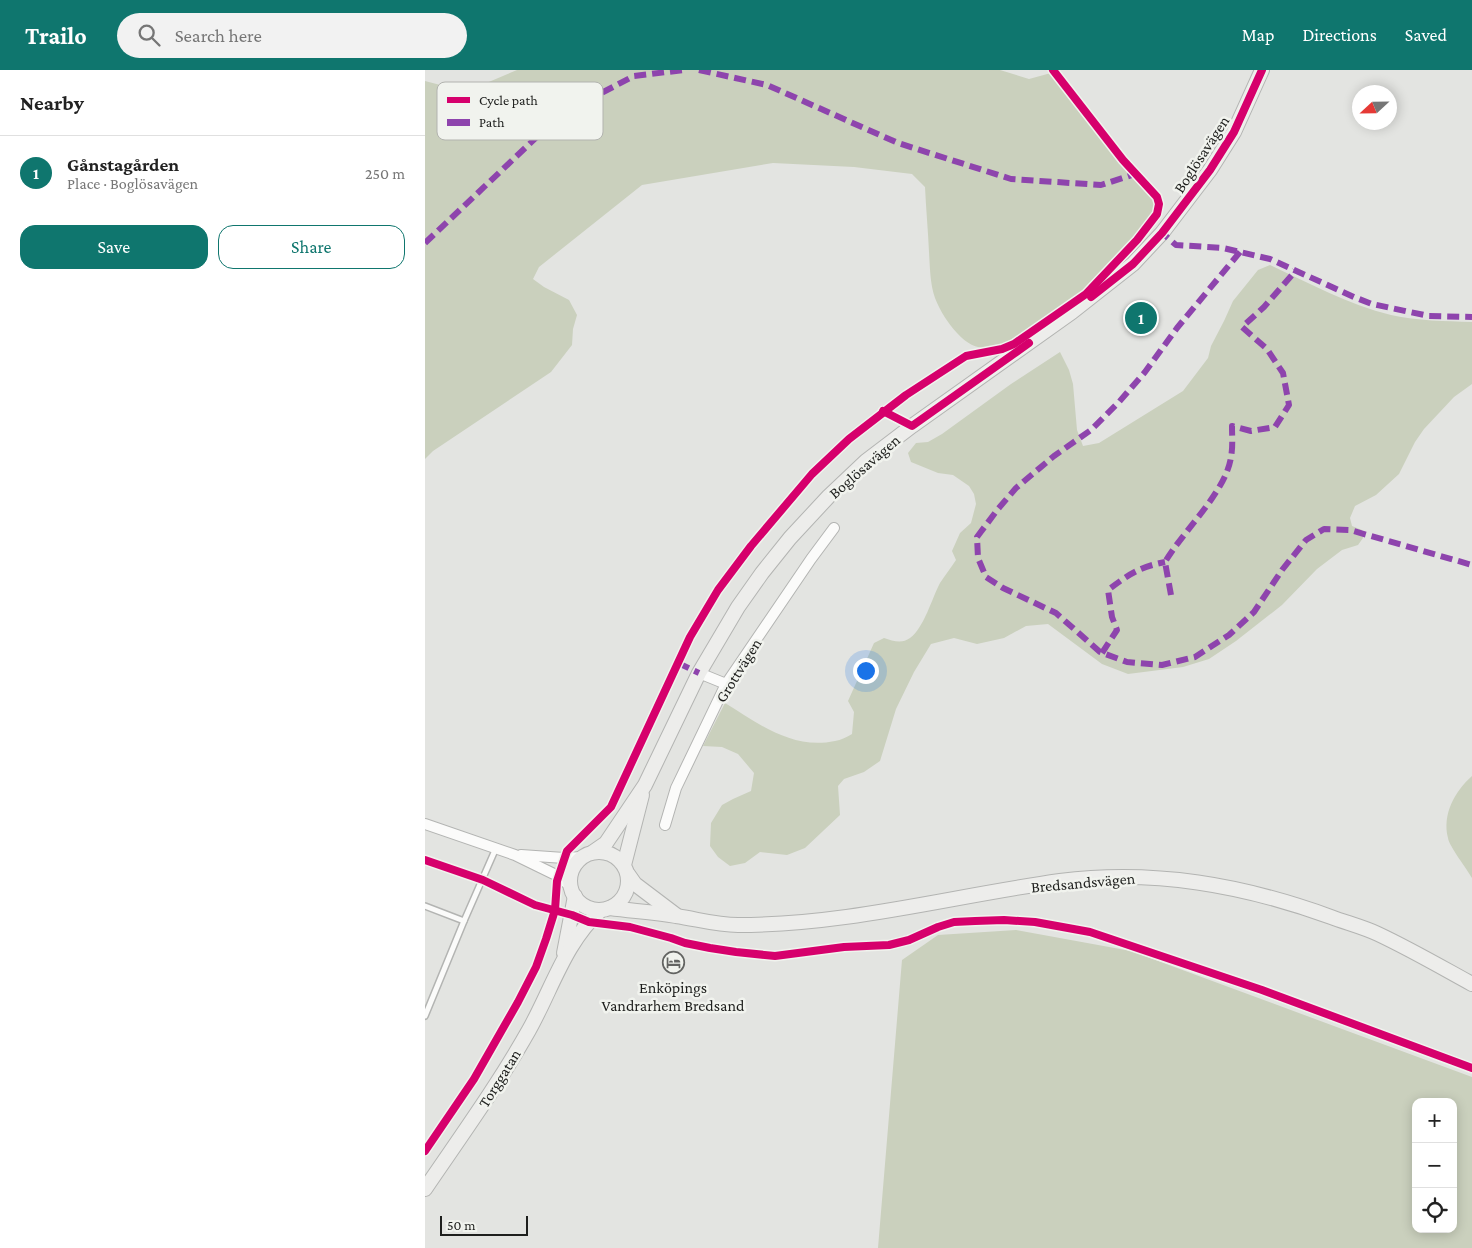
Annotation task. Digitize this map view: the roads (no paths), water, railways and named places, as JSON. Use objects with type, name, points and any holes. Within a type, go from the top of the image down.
[{"type":"street","name":"Boglösavägen","points":[[588,854],[606,843],[645,785],[699,674],[738,608],[762,572],[790,538],[829,496],[866,461],[1072,312],[1133,264],[1162,234],[1210,170],[1234,132],[1260,70]]},
{"type":"street","name":"Grottvägen","points":[[665,825],[676,788],[726,684],[834,528]]},
{"type":"street","points":[[699,674],[726,684]]},
{"type":"street","name":"Boglösavägen","points":[[626,870],[645,785]]},
{"type":"street","points":[[425,824],[515,855],[558,876],[580,902],[587,907],[605,909]]},
{"type":"street","points":[[515,855],[564,858],[603,851],[612,854],[619,858],[635,884],[676,916]]},
{"type":"street","name":"Torggatan","points":[[563,961],[573,892],[570,879],[571,872],[576,863],[588,854]]},
{"type":"street","name":"Torggatan","points":[[425,1189],[484,1103],[530,1029],[563,961],[589,922],[605,909],[620,903],[624,898],[627,891],[626,870]]},
{"type":"street","name":"Bredsandsvägen","points":[[605,909],[676,916],[723,925],[789,923],[841,919],[1062,881],[1105,877],[1156,877],[1209,884],[1271,897],[1311,910],[1376,933],[1472,984]]},
{"type":"lane","points":[[425,1016],[496,848]]},
{"type":"lane","points":[[425,906],[465,921]]},
{"type":"place","name":"Gånstagården","points":[[1141,318]]},
{"type":"place","name":"Enköpings Vandrarhem Bredsand","points":[[673,963]]}]
